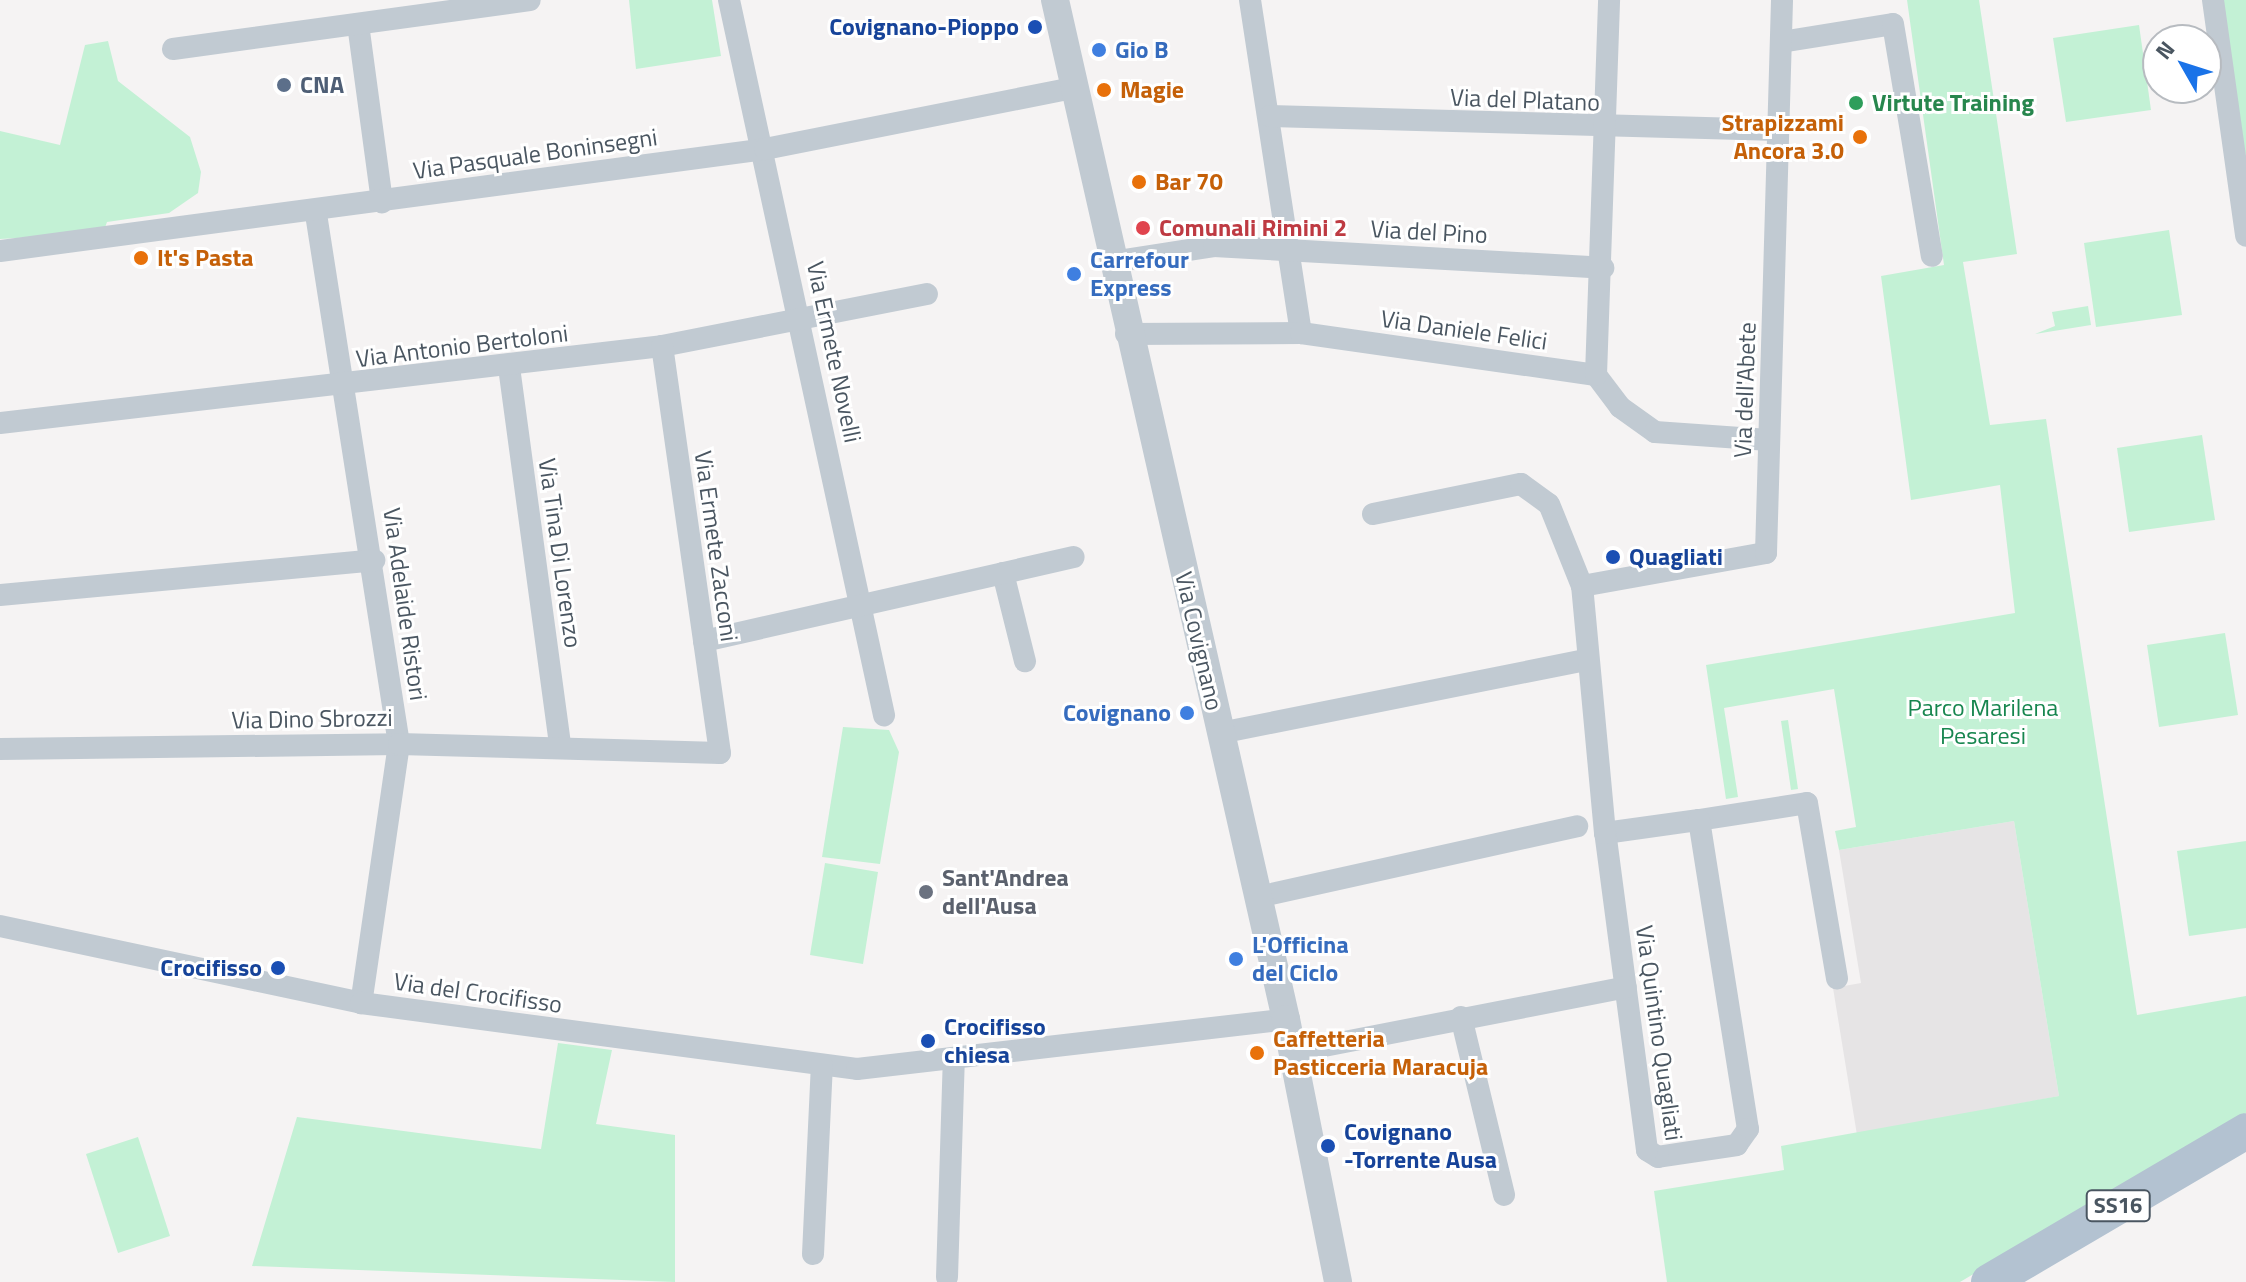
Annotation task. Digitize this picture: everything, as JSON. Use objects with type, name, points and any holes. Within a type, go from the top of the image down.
[{"type":"main road","name":"SS16","points":[[1989,1282],[2246,1131]]},
{"type":"main road","name":"SS16","points":[[2029,1282],[2246,1152]]},
{"type":"street","points":[[173,49],[530,0]]},
{"type":"street","name":"Via Ermete Novelli","points":[[729,0],[765,149],[884,715]]},
{"type":"street","name":"Via Covignano","points":[[1055,0],[1126,334],[1286,1019],[1338,1282]]},
{"type":"street","points":[[1250,0],[1270,116],[1285,250],[1301,333]]},
{"type":"street","points":[[1609,0],[1608,130],[1596,375],[1620,407],[1655,432],[1769,440]]},
{"type":"street","name":"Via dell'Abete","points":[[1582,586],[1766,553],[1782,0]]},
{"type":"street","points":[[2213,0],[2246,236]]},
{"type":"street","points":[[358,24],[382,202]]},
{"type":"street","points":[[1781,42],[1893,24],[1932,256]]},
{"type":"street","name":"Via Pasquale Boninsegni","points":[[0,251],[316,214],[382,202],[765,149],[1074,88]]},
{"type":"street","name":"Via del Platano","points":[[1270,116],[1608,130],[1778,130]]},
{"type":"street","name":"Via Adelaide Ristori","points":[[316,214],[374,560],[399,744],[361,1003]]},
{"type":"street","name":"Via del Pino","points":[[1111,262],[1214,246],[1603,268]]},
{"type":"street","name":"Via Antonio Bertoloni","points":[[0,423],[346,387],[662,346],[800,322],[927,294]]},
{"type":"street","name":"Via Daniele Felici","points":[[1126,334],[1301,333],[1596,375]]},
{"type":"street","name":"Via Ermete Zacconi","points":[[662,346],[720,753]]},
{"type":"street","name":"Via Tina Di Lorenzo","points":[[509,367],[560,746]]},
{"type":"street","points":[[1373,514],[1521,484],[1549,504],[1582,586],[1585,660],[1605,833],[1807,803],[1837,978]]},
{"type":"street","points":[[704,641],[1074,557]]},
{"type":"street","points":[[0,595],[374,560]]},
{"type":"street","points":[[1003,573],[1025,661]]},
{"type":"street","points":[[1220,733],[1585,660]]},
{"type":"street","name":"Via Dino Sbrozzi","points":[[0,749],[399,744],[560,746],[720,753]]},
{"type":"street","name":"Via Quintino Quagliati","points":[[1605,833],[1647,1150],[1658,1157],[1737,1145],[1748,1129],[1699,820]]},
{"type":"street","points":[[1258,897],[1577,826]]},
{"type":"street","name":"Via del Crocifisso","points":[[0,926],[361,1003],[822,1065],[954,1060],[1286,1019]]},
{"type":"street","points":[[1293,1052],[1626,987]]},
{"type":"street","points":[[1461,1017],[1504,1195]]},
{"type":"street","points":[[947,1277],[954,1060]]},
{"type":"street","points":[[813,1254],[822,1065]]},
{"type":"shaded area","points":[[2014,821],[2059,1096],[1857,1135],[1833,988],[1861,983],[1839,850]]},
{"type":"green space","points":[[629,0],[712,0],[721,56],[636,69]]},
{"type":"green space","name":"Parco Marilena Pesaresi","points":[[1907,0],[1979,0],[2017,254],[1963,262],[1990,425],[2046,419],[2137,1015],[2246,996],[2246,1113],[1960,1282],[1667,1282],[1654,1191],[1784,1170],[1781,1146],[2059,1096],[2014,821],[1839,850],[1835,831],[1856,827],[1834,689],[1724,708],[1738,797],[1726,799],[1706,665],[2015,613],[2000,485],[1911,500],[1881,276],[1944,265]]},
{"type":"green space","points":[[2223,0],[2246,0],[2246,160]]},
{"type":"green space","points":[[2139,25],[2142,104],[2150,104],[2151,110],[2066,122],[2053,38]]},
{"type":"green space","points":[[108,41],[118,81],[190,137],[201,172],[198,193],[169,213],[107,222],[103,233],[0,239],[0,131],[60,145],[85,45]]},
{"type":"green space","points":[[2169,230],[2182,315],[2096,327],[2084,243]]},
{"type":"green space","points":[[2088,306],[2091,325],[2035,334],[2055,326],[2052,312]]},
{"type":"green space","points":[[2202,435],[2215,520],[2129,532],[2117,448]]},
{"type":"green space","points":[[2225,633],[2238,715],[2159,727],[2147,645]]},
{"type":"green space","points":[[1788,720],[1798,789],[1791,790],[1781,721]]},
{"type":"green space","points":[[843,727],[889,730],[899,752],[880,864],[822,857]]},
{"type":"green space","points":[[2246,841],[2246,928],[2189,936],[2177,851]]},
{"type":"green space","points":[[825,863],[878,872],[863,964],[810,955]]},
{"type":"green space","points":[[558,1043],[612,1050],[596,1124],[675,1135],[675,1282],[252,1266],[297,1117],[541,1149]]},
{"type":"green space","points":[[138,1137],[170,1236],[118,1253],[86,1154]]},
{"type":"place","name":"Covignano-Pioppo","points":[[1035,27]]},
{"type":"place","name":"Gio B","points":[[1099,50]]},
{"type":"place","name":"CNA","points":[[284,85]]},
{"type":"place","name":"Magie","points":[[1104,90]]},
{"type":"place","name":"Virtute Training","points":[[1856,103]]},
{"type":"place","name":"Strapizzami Ancora 3.0","points":[[1860,137]]},
{"type":"place","name":"Bar 70","points":[[1139,182]]},
{"type":"place","name":"Comunali Rimini 2","points":[[1143,228]]},
{"type":"place","name":"It's Pasta","points":[[141,258]]},
{"type":"place","name":"Carrefour Express","points":[[1074,274]]},
{"type":"place","name":"Quagliati","points":[[1613,557]]},
{"type":"place","name":"Covignano","points":[[1187,713]]},
{"type":"place","name":"Sant'Andrea dell'Ausa","points":[[926,892]]},
{"type":"place","name":"L'Officina del Ciclo","points":[[1236,959]]},
{"type":"place","name":"Crocifisso","points":[[278,968]]},
{"type":"place","name":"Crocifisso chiesa","points":[[928,1041]]},
{"type":"place","name":"Caffetteria Pasticceria Maracuja","points":[[1257,1053]]},
{"type":"place","name":"Covignano -Torrente Ausa","points":[[1328,1146]]}]
